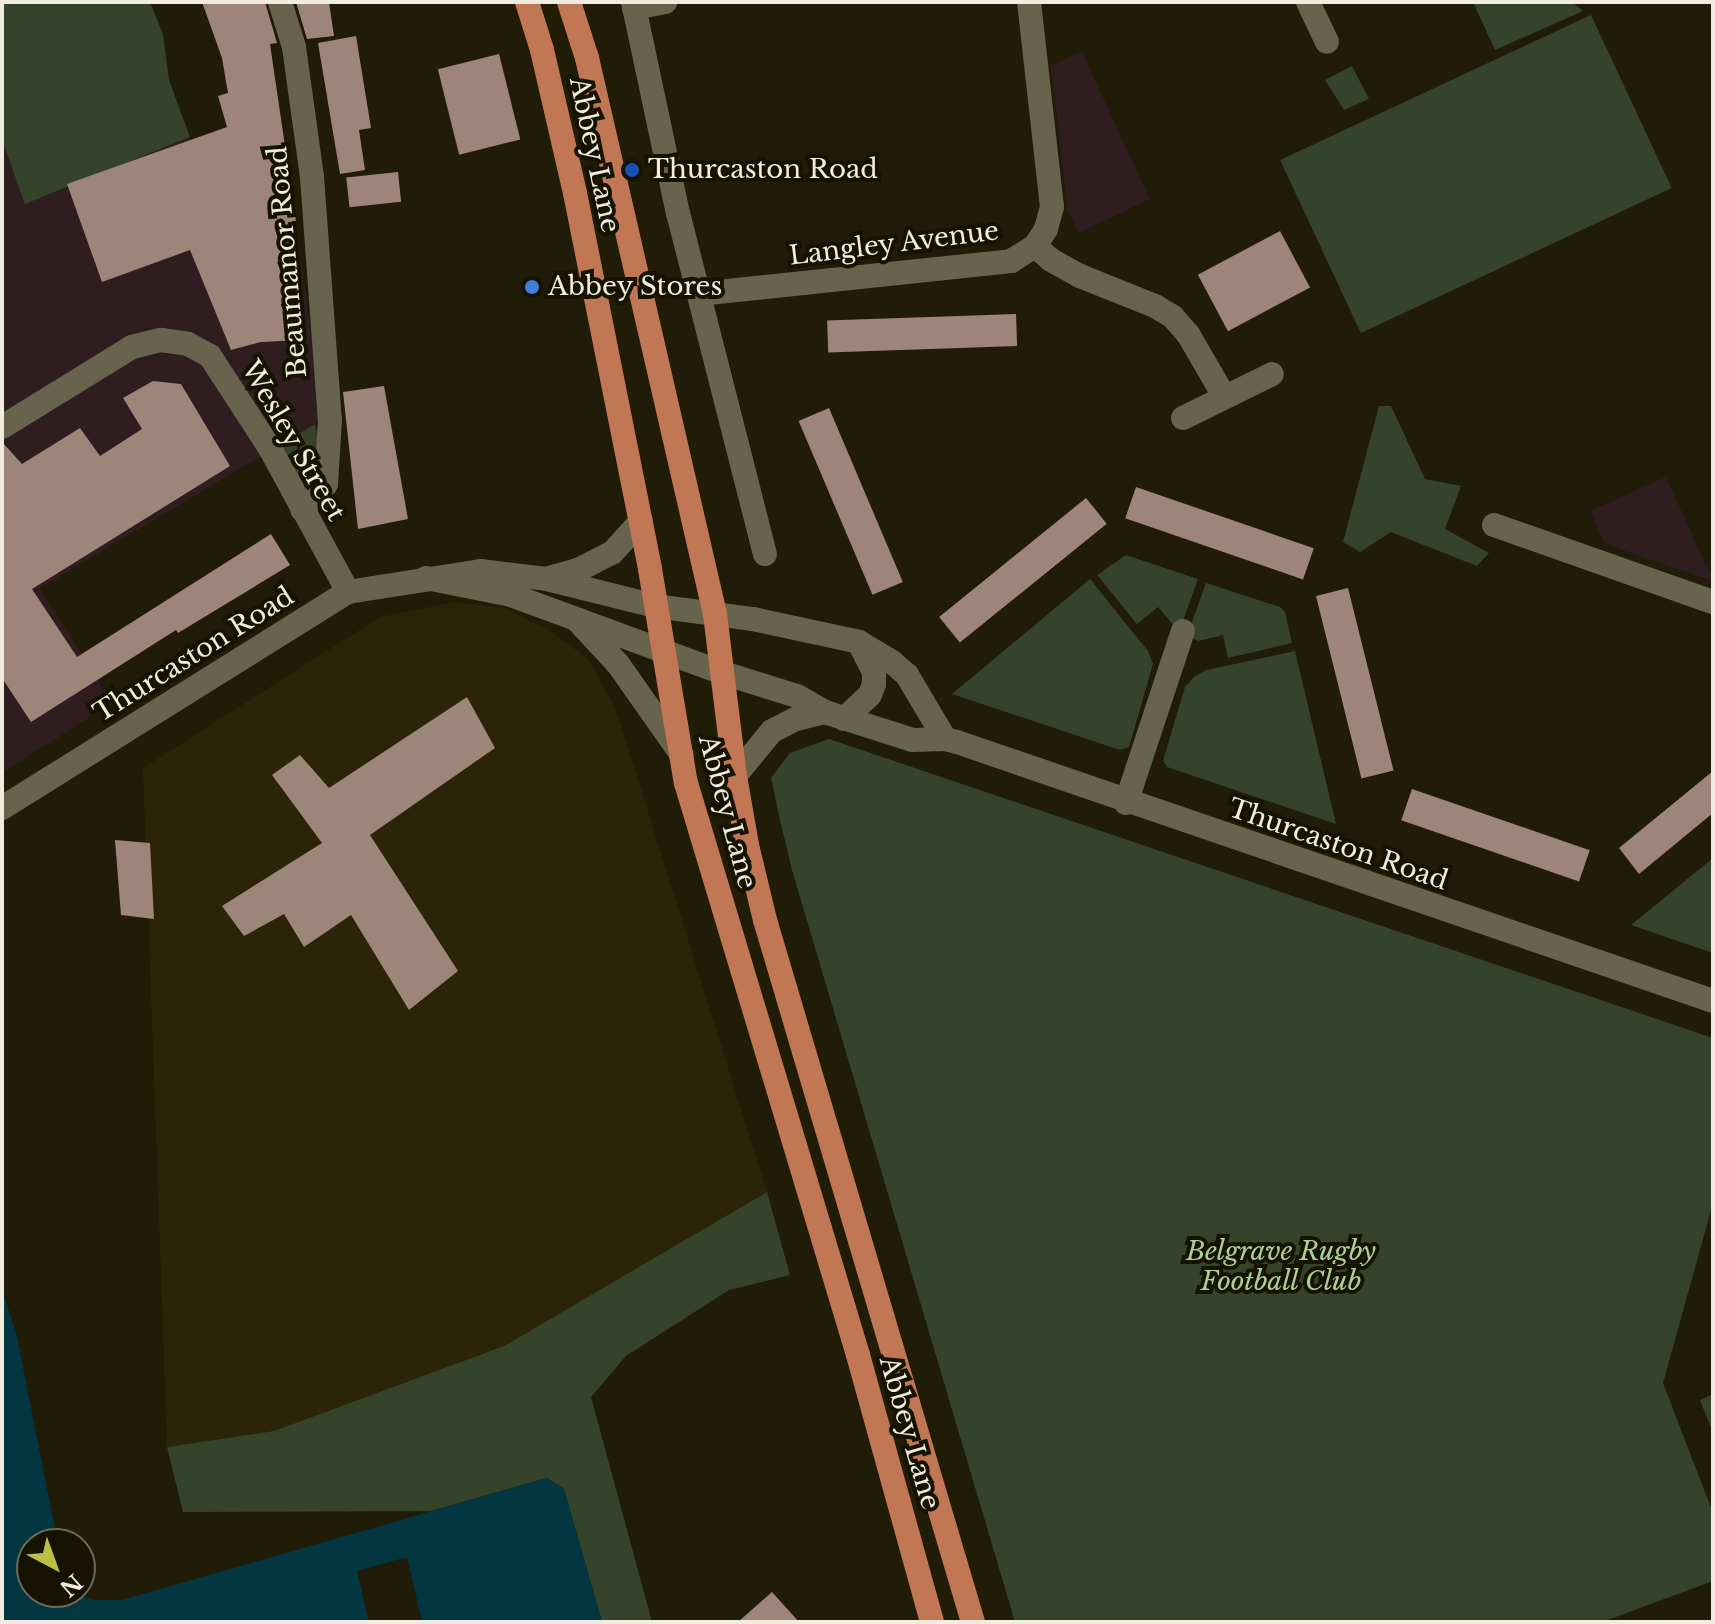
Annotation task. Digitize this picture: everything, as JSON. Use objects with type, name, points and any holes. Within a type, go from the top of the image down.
[{"type":"main road","name":"Abbey Lane","points":[[527,2],[542,50],[575,193],[641,521],[686,783],[858,1355],[932,1622]]},
{"type":"main road","name":"Abbey Lane","points":[[569,2],[587,58],[715,614],[735,776],[765,920],[973,1622]]},
{"type":"street","name":"Beaumanor Road","points":[[280,2],[294,47],[312,177],[330,420],[326,484],[302,510]]},
{"type":"street","points":[[665,2],[634,5],[678,213],[765,554]]},
{"type":"street","name":"Langley Avenue","points":[[699,294],[1011,261],[1035,246],[1046,229],[1052,207],[1029,2]]},
{"type":"street","points":[[1308,2],[1327,42]]},
{"type":"street","points":[[1035,246],[1051,260],[1080,276],[1155,306],[1173,317],[1188,334],[1224,396]]},
{"type":"street","name":"Wesley Street","points":[[2,427],[132,347],[161,340],[188,344],[210,356],[271,450],[348,592]]},
{"type":"street","points":[[1183,418],[1272,374]]},
{"type":"street","name":"Thurcaston Road","points":[[547,579],[580,569],[612,553],[641,521]]},
{"type":"street","points":[[1494,525],[1713,602]]},
{"type":"street","name":"Thurcaston Road","points":[[2,808],[348,592],[480,571],[547,579],[655,606],[715,614],[859,642],[907,675],[945,739]]},
{"type":"street","name":"Thurcaston Road","points":[[426,578],[511,595],[663,652],[797,696],[834,716],[913,740],[945,739],[1713,1001]]},
{"type":"street","name":"Thurcaston Road","points":[[576,618],[618,664],[682,755]]},
{"type":"street","points":[[1126,803],[1183,631]]},
{"type":"street","points":[[735,776],[772,731],[796,719],[834,716],[870,695],[874,672],[859,642]]},
{"type":"shaded area","points":[[1082,52],[1150,199],[1079,233],[1068,212],[1051,65]]},
{"type":"shaded area","points":[[190,137],[226,235],[296,223],[323,419],[40,588],[112,703],[2,773],[2,140],[25,204]]},
{"type":"shaded area","points":[[1666,477],[1713,581],[1605,544],[1590,511]]},
{"type":"shaded area","points":[[455,602],[504,608],[548,629],[588,659],[616,709],[767,1192],[504,1346],[274,1431],[167,1447],[143,768],[380,617]]},
{"type":"green space","points":[[2,2],[150,2],[163,34],[169,80],[190,137],[25,204],[2,140]]},
{"type":"green space","points":[[1473,2],[1572,2],[1583,11],[1495,50]]},
{"type":"green space","points":[[1591,15],[1672,188],[1361,333],[1280,160]]},
{"type":"green space","points":[[1352,66],[1369,99],[1344,110],[1325,80]]},
{"type":"green space","points":[[1379,406],[1391,406],[1425,479],[1461,486],[1445,529],[1489,553],[1477,566],[1391,532],[1360,552],[1343,542]]},
{"type":"green space","points":[[315,424],[321,453],[300,491],[271,450]]},
{"type":"green space","points":[[1126,555],[1198,579],[1179,632],[1158,607],[1137,624],[1097,575]]},
{"type":"green space","points":[[1090,579],[1148,651],[1153,664],[1129,747],[1120,750],[952,694]]},
{"type":"green space","points":[[1206,583],[1280,607],[1285,612],[1292,643],[1228,658],[1223,635],[1198,641],[1187,636]]},
{"type":"green space","points":[[1295,651],[1336,824],[1167,767],[1163,761],[1185,687],[1194,677],[1206,670]]},
{"type":"green space","name":"Belgrave Rugby Football Club","points":[[829,739],[1713,1038],[1713,1203],[1663,1383],[1713,1513],[1713,1581],[1602,1622],[1015,1622],[792,870],[771,778],[790,753]]},
{"type":"green space","points":[[1713,858],[1713,953],[1631,925]]},
{"type":"green space","points":[[767,1192],[790,1275],[729,1290],[626,1356],[591,1397],[652,1622],[602,1622],[564,1489],[547,1478],[431,1511],[183,1512],[167,1447],[274,1431],[504,1346]]},
{"type":"green space","points":[[1713,1394],[1713,1433],[1700,1400]]},
{"type":"water","points":[[2,1291],[16,1332],[55,1528],[16,1528],[16,1608],[96,1608],[96,1600],[122,1600],[547,1478],[564,1489],[602,1622],[422,1622],[407,1557],[357,1571],[369,1622],[2,1622]]},
{"type":"building","points":[[202,2],[265,2],[277,43],[270,44],[296,221],[292,221],[303,340],[261,342],[231,350],[190,250],[102,282],[67,184],[227,127],[218,96],[228,93],[222,58]]},
{"type":"building","points":[[296,2],[329,2],[334,36],[307,39]]},
{"type":"building","points":[[356,36],[371,128],[359,130],[365,170],[340,174],[318,43]]},
{"type":"building","points":[[499,54],[520,139],[459,155],[438,69]]},
{"type":"building","points":[[398,172],[401,202],[349,207],[346,177]]},
{"type":"building","points":[[1280,231],[1310,288],[1228,331],[1198,275]]},
{"type":"building","points":[[1016,314],[1017,346],[828,353],[827,321]]},
{"type":"building","points":[[153,381],[181,384],[230,466],[32,589],[77,657],[271,534],[290,565],[178,633],[176,630],[31,722],[2,678],[2,442],[22,464],[80,428],[100,456],[142,429],[123,398]]},
{"type":"building","points":[[384,386],[408,519],[358,529],[343,392]]},
{"type":"building","points":[[829,408],[903,582],[872,595],[799,421]]},
{"type":"building","points":[[1136,487],[1314,548],[1303,579],[1125,518]]},
{"type":"building","points":[[1086,498],[1107,524],[960,643],[939,617]]},
{"type":"building","points":[[1348,588],[1393,770],[1361,778],[1316,596]]},
{"type":"building","points":[[467,697],[495,748],[370,835],[458,971],[409,1010],[351,915],[304,947],[284,914],[244,936],[222,906],[322,843],[272,775],[300,755],[329,788]]},
{"type":"building","points":[[1713,771],[1713,813],[1639,874],[1619,848]]},
{"type":"building","points":[[1412,789],[1590,850],[1579,881],[1401,820]]},
{"type":"building","points":[[115,840],[150,843],[154,919],[121,915]]},
{"type":"building","points":[[772,1592],[799,1622],[738,1622]]},
{"type":"place","name":"Thurcaston Road","points":[[632,170]]},
{"type":"place","name":"Abbey Stores","points":[[532,287]]}]
